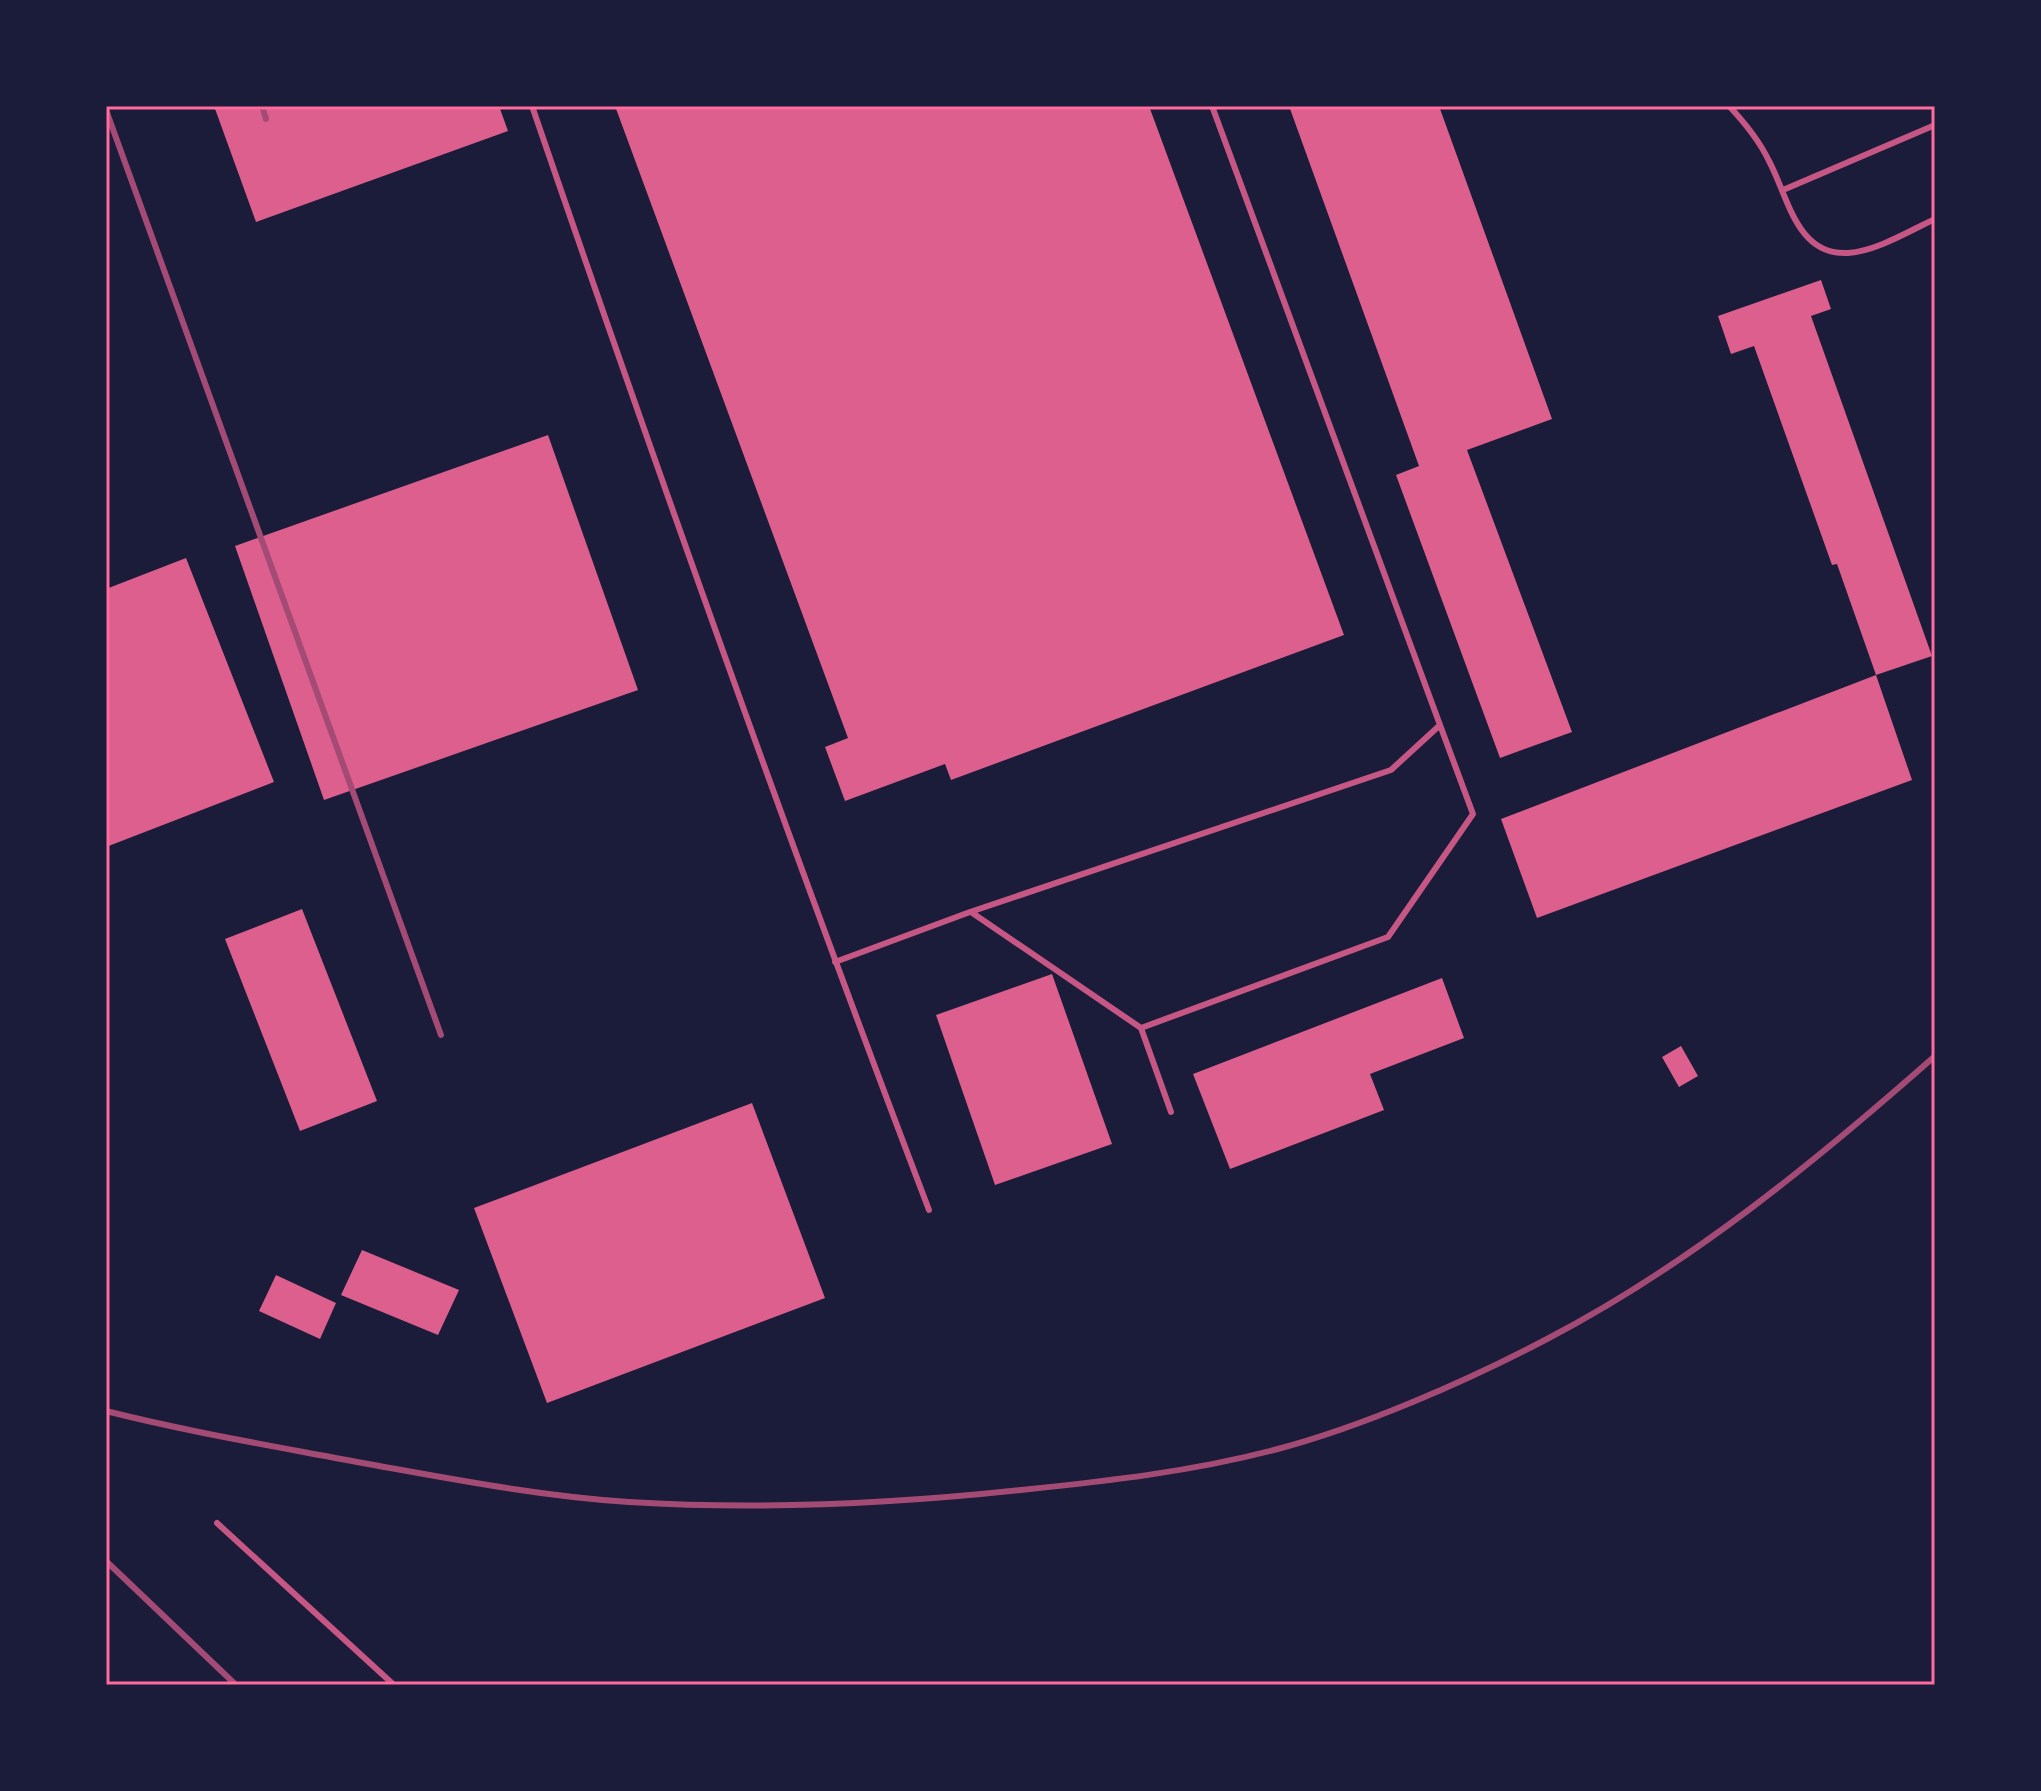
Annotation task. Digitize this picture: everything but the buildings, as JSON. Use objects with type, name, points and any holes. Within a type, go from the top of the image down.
[{"type":"lane","points":[[532,106],[835,962],[929,1210]]},
{"type":"lane","points":[[1141,1028],[1388,937],[1473,814],[1212,106]]},
{"type":"lane","points":[[1729,106],[1750,129],[1783,190],[1788,210],[1812,242],[1831,251],[1847,253],[1868,249],[1935,219]]},
{"type":"lane","points":[[1783,190],[1935,125]]},
{"type":"lane","points":[[835,962],[970,912],[1391,770],[1440,725]]},
{"type":"lane","points":[[970,912],[1141,1028],[1171,1112]]},
{"type":"lane","points":[[217,1523],[394,1685]]},
{"type":"railway","points":[[262,106],[266,119]]},
{"type":"railway","points":[[106,110],[441,1035]]},
{"type":"railway","points":[[106,1411],[168,1426],[458,1480],[629,1502],[776,1505],[923,1499],[1085,1483],[1211,1464],[1308,1440],[1413,1402],[1482,1371],[1600,1310],[1749,1210],[1844,1135],[1935,1056]]},
{"type":"railway","points":[[106,1561],[236,1685]]}]
